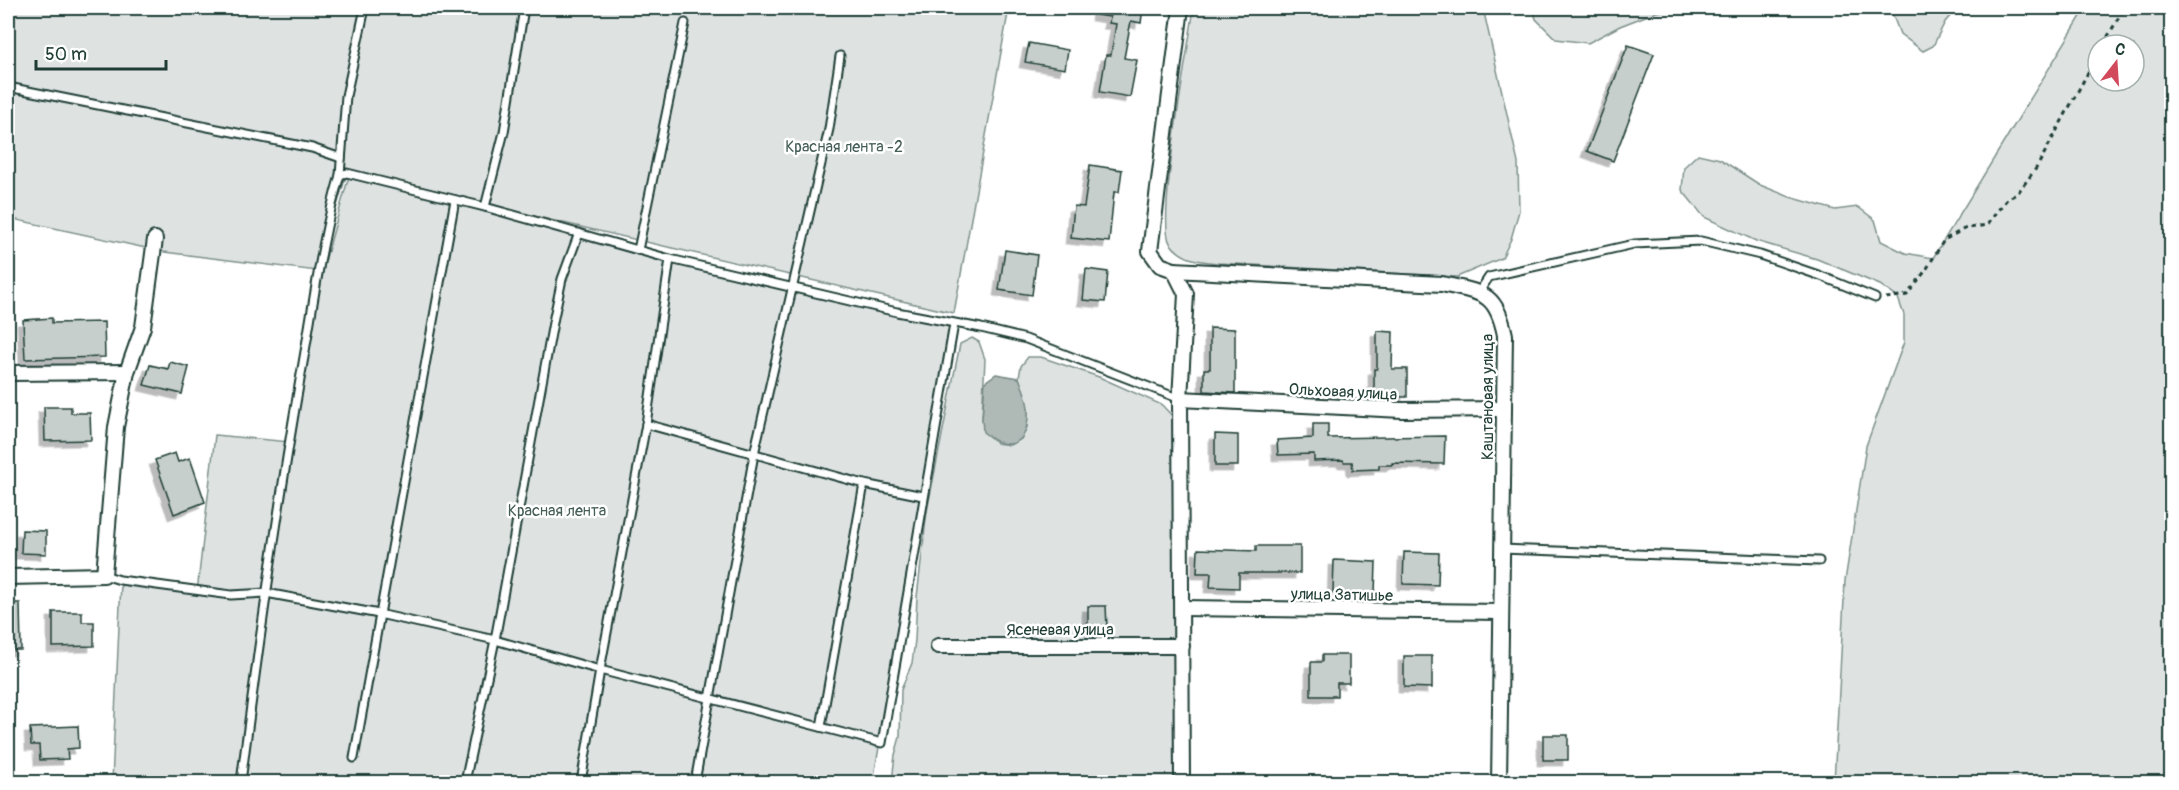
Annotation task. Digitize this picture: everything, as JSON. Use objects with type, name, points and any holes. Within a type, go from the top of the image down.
[{"type":"street","points":[[1181,8],[1150,252],[1160,265],[1174,270],[1442,284],[1479,292]]},
{"type":"street","points":[[8,576],[104,574],[116,427],[127,372],[143,327],[155,239]]},
{"type":"street","points":[[1174,270],[1186,294],[1180,399],[1182,783]]},
{"type":"street","name":"Каштановая улица","points":[[1479,292],[1491,300],[1501,314],[1505,335],[1499,783]]},
{"type":"street","points":[[8,373],[127,372]]},
{"type":"street","name":"Ольховая улица","points":[[1180,399],[1402,410],[1504,409]]},
{"type":"street","name":"улица Затишье","points":[[1182,608],[1501,612]]},
{"type":"street","name":"Ясеневая улица","points":[[938,645],[1182,646]]},
{"type":"lane","points":[[241,783],[266,593],[317,281],[334,194],[340,175],[346,96],[365,8]]},
{"type":"lane","points":[[485,207],[504,132],[524,8]]},
{"type":"lane","points":[[638,250],[685,23]]},
{"type":"lane","points":[[695,783],[754,454],[829,129],[840,56]]},
{"type":"lane","points":[[8,87],[312,148],[341,158]]},
{"type":"lane","points":[[340,175],[347,173],[485,207],[670,259],[1026,339],[1180,399]]},
{"type":"lane","points":[[354,758],[456,200]]},
{"type":"lane","points":[[465,783],[495,640],[554,317],[562,279],[579,233]]},
{"type":"lane","points":[[1479,292],[1489,278],[1511,272],[1634,244],[1701,241],[1760,255],[1875,298]]},
{"type":"lane","points":[[581,783],[646,424],[670,259]]},
{"type":"lane","points":[[104,574],[120,580],[231,595],[266,593],[380,614],[495,640],[600,670],[882,743],[954,324]]},
{"type":"lane","points":[[646,424],[864,484],[923,496]]},
{"type":"lane","points":[[821,727],[864,484]]},
{"type":"lane","points":[[1502,549],[1819,561]]},
{"type":"path","points":[[2110,33],[2124,8]]},
{"type":"path","points":[[1875,298],[1907,295],[1926,270],[1944,240],[1965,229],[1987,225],[2004,203],[2017,194],[2037,167],[2086,76]]},
{"type":"green space","name":"Красная лента -2","points":[[8,8],[1009,8],[954,313],[347,173],[317,271],[164,252],[8,218]]},
{"type":"green space","points":[[1194,8],[1483,8],[1518,163],[1519,211],[1511,239],[1502,258],[1457,277],[1218,263],[1185,256],[1175,249],[1170,243],[1167,228],[1167,202],[1175,130]]},
{"type":"green space","points":[[1533,8],[1695,8],[1656,12],[1620,26],[1588,43],[1556,39],[1536,19]]},
{"type":"green space","points":[[1890,8],[1957,8],[1945,22],[1933,46],[1923,51],[1900,34]]},
{"type":"green space","points":[[2086,8],[2171,8],[2171,782],[1834,782],[1845,581],[1866,446],[1904,342],[1904,315],[1898,298],[1880,285],[1817,259],[1756,241],[1704,217],[1682,190],[1684,167],[1698,154],[1720,159],[1760,185],[1790,197],[1835,210],[1858,207],[1875,220],[1881,241],[1905,253],[1933,258]]},
{"type":"green space","name":"Красная лента","points":[[349,176],[566,233],[952,324],[873,782],[112,782],[121,582],[197,592],[215,435],[290,442],[322,272]]},
{"type":"green space","points":[[972,338],[979,342],[985,359],[982,419],[996,443],[1010,445],[1021,439],[1027,427],[1028,409],[1019,378],[1021,366],[1028,357],[1041,357],[1099,377],[1162,405],[1174,418],[1176,782],[892,782],[900,737],[901,690],[912,663],[915,640],[917,597],[927,511],[960,344]]},
{"type":"shaded area","points":[[996,374],[1019,378],[1026,398],[1028,410],[1025,431],[1021,438],[1009,444],[992,439],[983,432],[985,382]]},
{"type":"building","points":[[1098,8],[1143,8],[1141,23],[1131,21],[1124,58],[1137,60],[1130,97],[1100,92],[1106,55],[1111,55],[1116,24],[1109,23],[1110,17],[1097,15]]},
{"type":"building","points":[[1029,43],[1068,50],[1065,69],[1025,62]]},
{"type":"building","points":[[1628,45],[1654,54],[1613,161],[1587,151]]},
{"type":"building","points":[[1090,165],[1122,170],[1119,192],[1114,192],[1109,242],[1071,238],[1074,206],[1084,207]]},
{"type":"building","points":[[1005,250],[1037,255],[1032,295],[999,290]]},
{"type":"building","points":[[1086,269],[1108,272],[1105,302],[1083,300]]},
{"type":"building","points":[[52,318],[52,323],[104,322],[105,357],[25,359],[23,320]]},
{"type":"building","points":[[1210,328],[1235,329],[1235,393],[1204,391],[1204,369],[1210,369]]},
{"type":"building","points":[[1377,331],[1393,332],[1392,369],[1407,369],[1407,397],[1374,397]]},
{"type":"building","points":[[170,362],[189,367],[182,394],[144,385],[150,365],[168,369]]},
{"type":"building","points":[[44,407],[71,407],[71,413],[90,413],[91,440],[45,441]]},
{"type":"building","points":[[1313,424],[1328,424],[1328,438],[1445,436],[1444,464],[1392,463],[1392,465],[1379,465],[1379,469],[1353,470],[1352,462],[1314,461],[1314,454],[1278,455],[1277,440],[1313,438]]},
{"type":"building","points":[[1215,434],[1238,435],[1238,466],[1215,466]]},
{"type":"building","points":[[175,453],[178,462],[190,458],[205,502],[174,514],[155,460]]},
{"type":"building","points":[[22,530],[46,531],[46,554],[21,553]]},
{"type":"building","points":[[1256,546],[1300,546],[1300,573],[1239,573],[1239,588],[1210,587],[1211,573],[1197,573],[1198,549],[1256,551]]},
{"type":"building","points":[[1404,552],[1439,553],[1438,585],[1403,584]]},
{"type":"building","points":[[1334,560],[1376,562],[1375,594],[1333,592]]},
{"type":"building","points":[[8,603],[20,603],[21,650],[8,650]]},
{"type":"building","points":[[1088,606],[1106,606],[1107,628],[1088,629]]},
{"type":"building","points":[[53,612],[82,612],[82,622],[94,622],[94,646],[53,647]]},
{"type":"building","points":[[1322,655],[1349,655],[1349,683],[1337,683],[1337,696],[1311,696],[1311,662],[1322,662]]},
{"type":"building","points":[[1404,656],[1432,656],[1432,688],[1404,687]]},
{"type":"building","points":[[78,726],[79,748],[67,749],[68,759],[40,760],[39,745],[31,745],[30,728]]},
{"type":"building","points":[[1543,735],[1568,735],[1568,760],[1543,760]]}]
